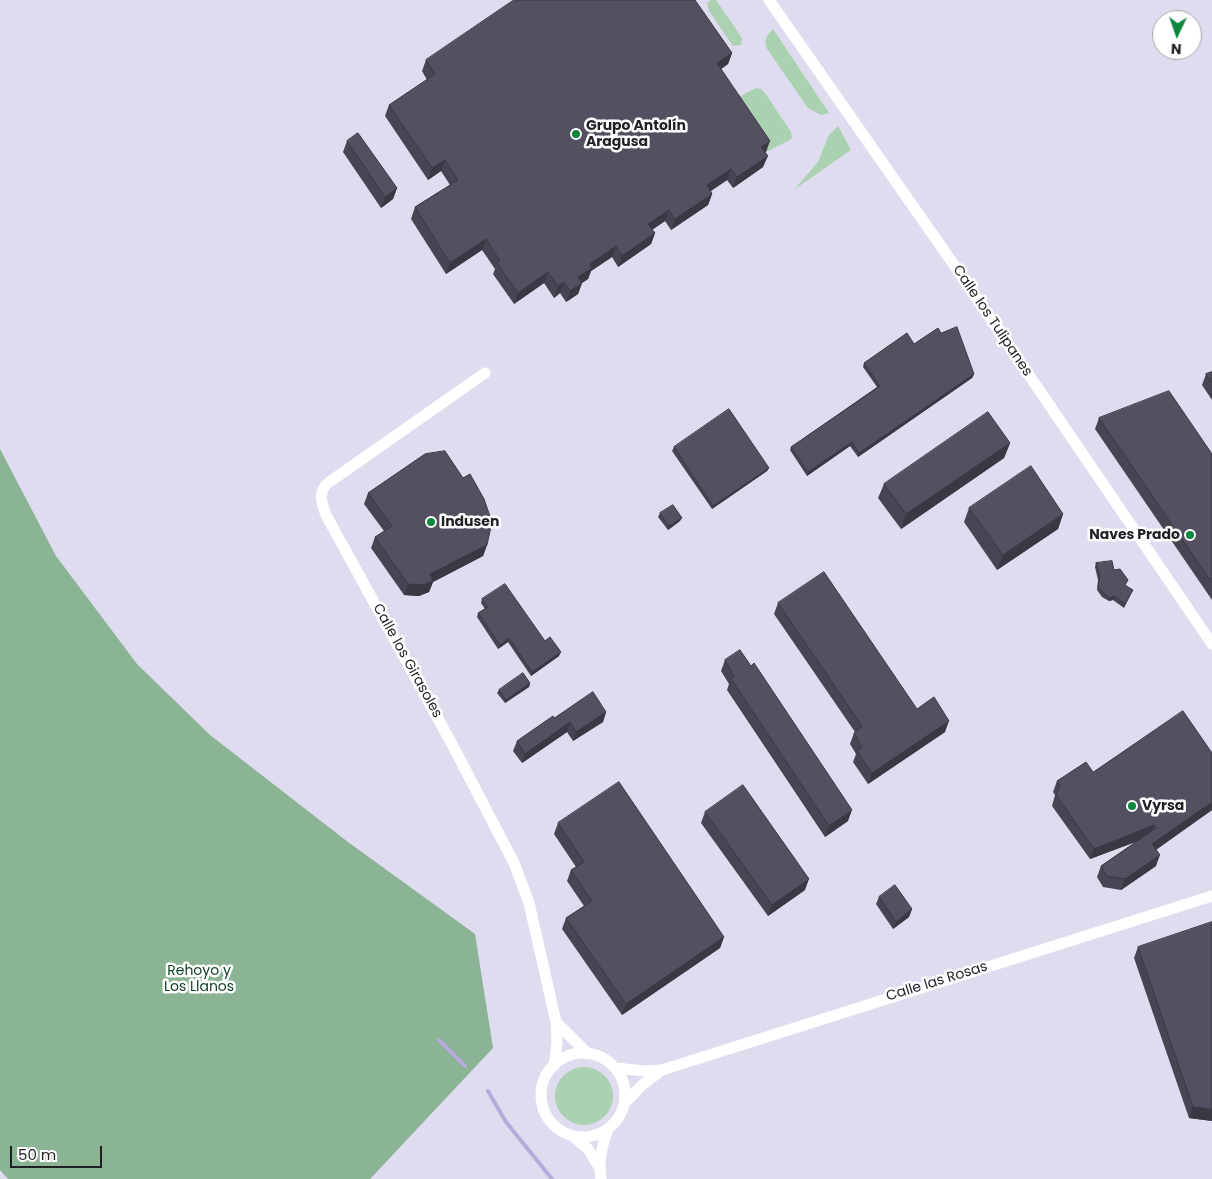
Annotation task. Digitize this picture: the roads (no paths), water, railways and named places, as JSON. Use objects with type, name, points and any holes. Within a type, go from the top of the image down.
[{"type":"street","name":"Calle los Tulipanes","points":[[769,0],[952,262],[1212,644]]},
{"type":"street","name":"Calle los Girasoles","points":[[485,373],[328,483],[323,488],[320,500],[334,530],[454,746],[514,863],[529,903],[556,1022],[557,1043],[554,1066]]},
{"type":"street","name":"Calle las Rosas","points":[[615,1068],[645,1071],[662,1070],[1212,896]]},
{"type":"street","points":[[556,1022],[588,1054]]},
{"type":"street","points":[[588,1054],[598,1056],[615,1068],[622,1079],[625,1092],[624,1104],[618,1118],[608,1129],[601,1147],[600,1173],[588,1149],[573,1136],[561,1131],[551,1122],[544,1111],[541,1098],[542,1085],[554,1066],[570,1056],[588,1054]]},
{"type":"street","name":"Calle las Rosas","points":[[624,1104],[641,1086],[662,1070]]},
{"type":"street","points":[[573,1136],[591,1136],[608,1129]]},
{"type":"waterway","points":[[439,1040],[465,1066]]},
{"type":"waterway","points":[[488,1091],[506,1122],[552,1179]]},
{"type":"place","name":"Grupo Antolín Aragusa","points":[[576,134]]},
{"type":"place","name":"Indusen","points":[[431,522]]},
{"type":"place","name":"Naves Prado","points":[[1190,535]]},
{"type":"place","name":"Vyrsa","points":[[1132,806]]},
{"type":"park label","name":"Rehoyo y Los Llanos","points":[[199,980]]}]
